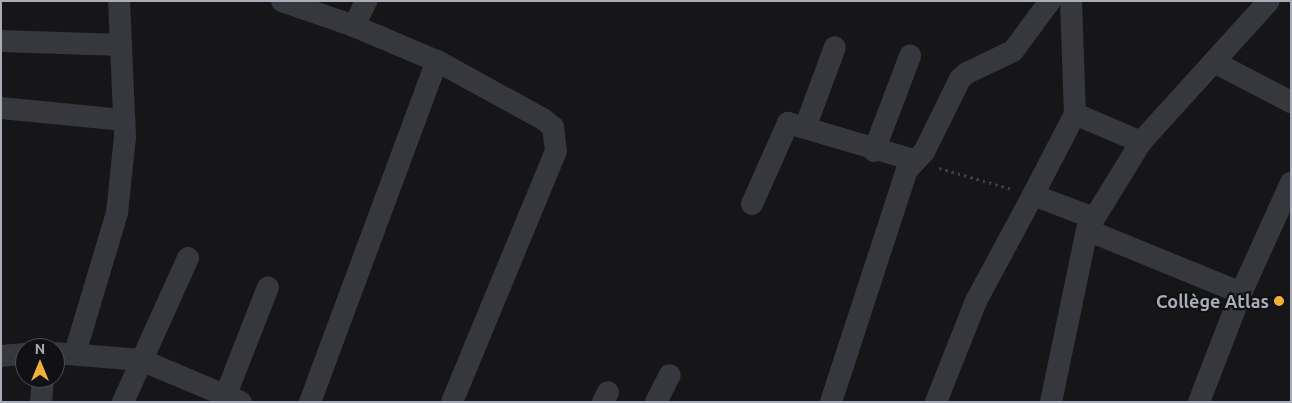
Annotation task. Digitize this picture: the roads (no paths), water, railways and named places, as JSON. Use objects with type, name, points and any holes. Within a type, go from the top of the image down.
[{"type":"street","points":[[119,1],[124,120],[117,213],[65,353],[141,360],[230,399],[268,287]]},
{"type":"street","points":[[282,1],[354,26],[437,61],[543,118],[552,127],[556,139],[556,151],[452,402]]},
{"type":"street","points":[[354,26],[366,1]]},
{"type":"street","points":[[830,402],[907,170],[927,146],[960,80],[967,73],[1013,51],[1050,1]]},
{"type":"street","points":[[936,402],[976,300],[1075,114],[1071,1]]},
{"type":"street","points":[[1052,402],[1091,224],[1141,142],[1269,1]]},
{"type":"street","points":[[1,41],[121,45]]},
{"type":"street","points":[[805,128],[835,47]]},
{"type":"street","points":[[874,151],[910,56]]},
{"type":"street","points":[[310,402],[437,61]]},
{"type":"street","points":[[1214,62],[1291,102]]},
{"type":"street","points":[[1,108],[124,120]]},
{"type":"street","points":[[1075,114],[1141,142]]},
{"type":"street","points":[[752,204],[784,126],[792,123],[874,151],[914,160]]},
{"type":"street","points":[[1199,402],[1241,293],[1289,193]]},
{"type":"street","points":[[1033,195],[1091,224],[1241,293]]},
{"type":"street","points":[[123,402],[188,258]]},
{"type":"street","points":[[1,356],[15,355]]},
{"type":"street","points":[[656,402],[670,375]]},
{"type":"street","points":[[41,402],[42,388]]},
{"type":"place","name":"Collège Atlas","points":[[1279,301]]}]
